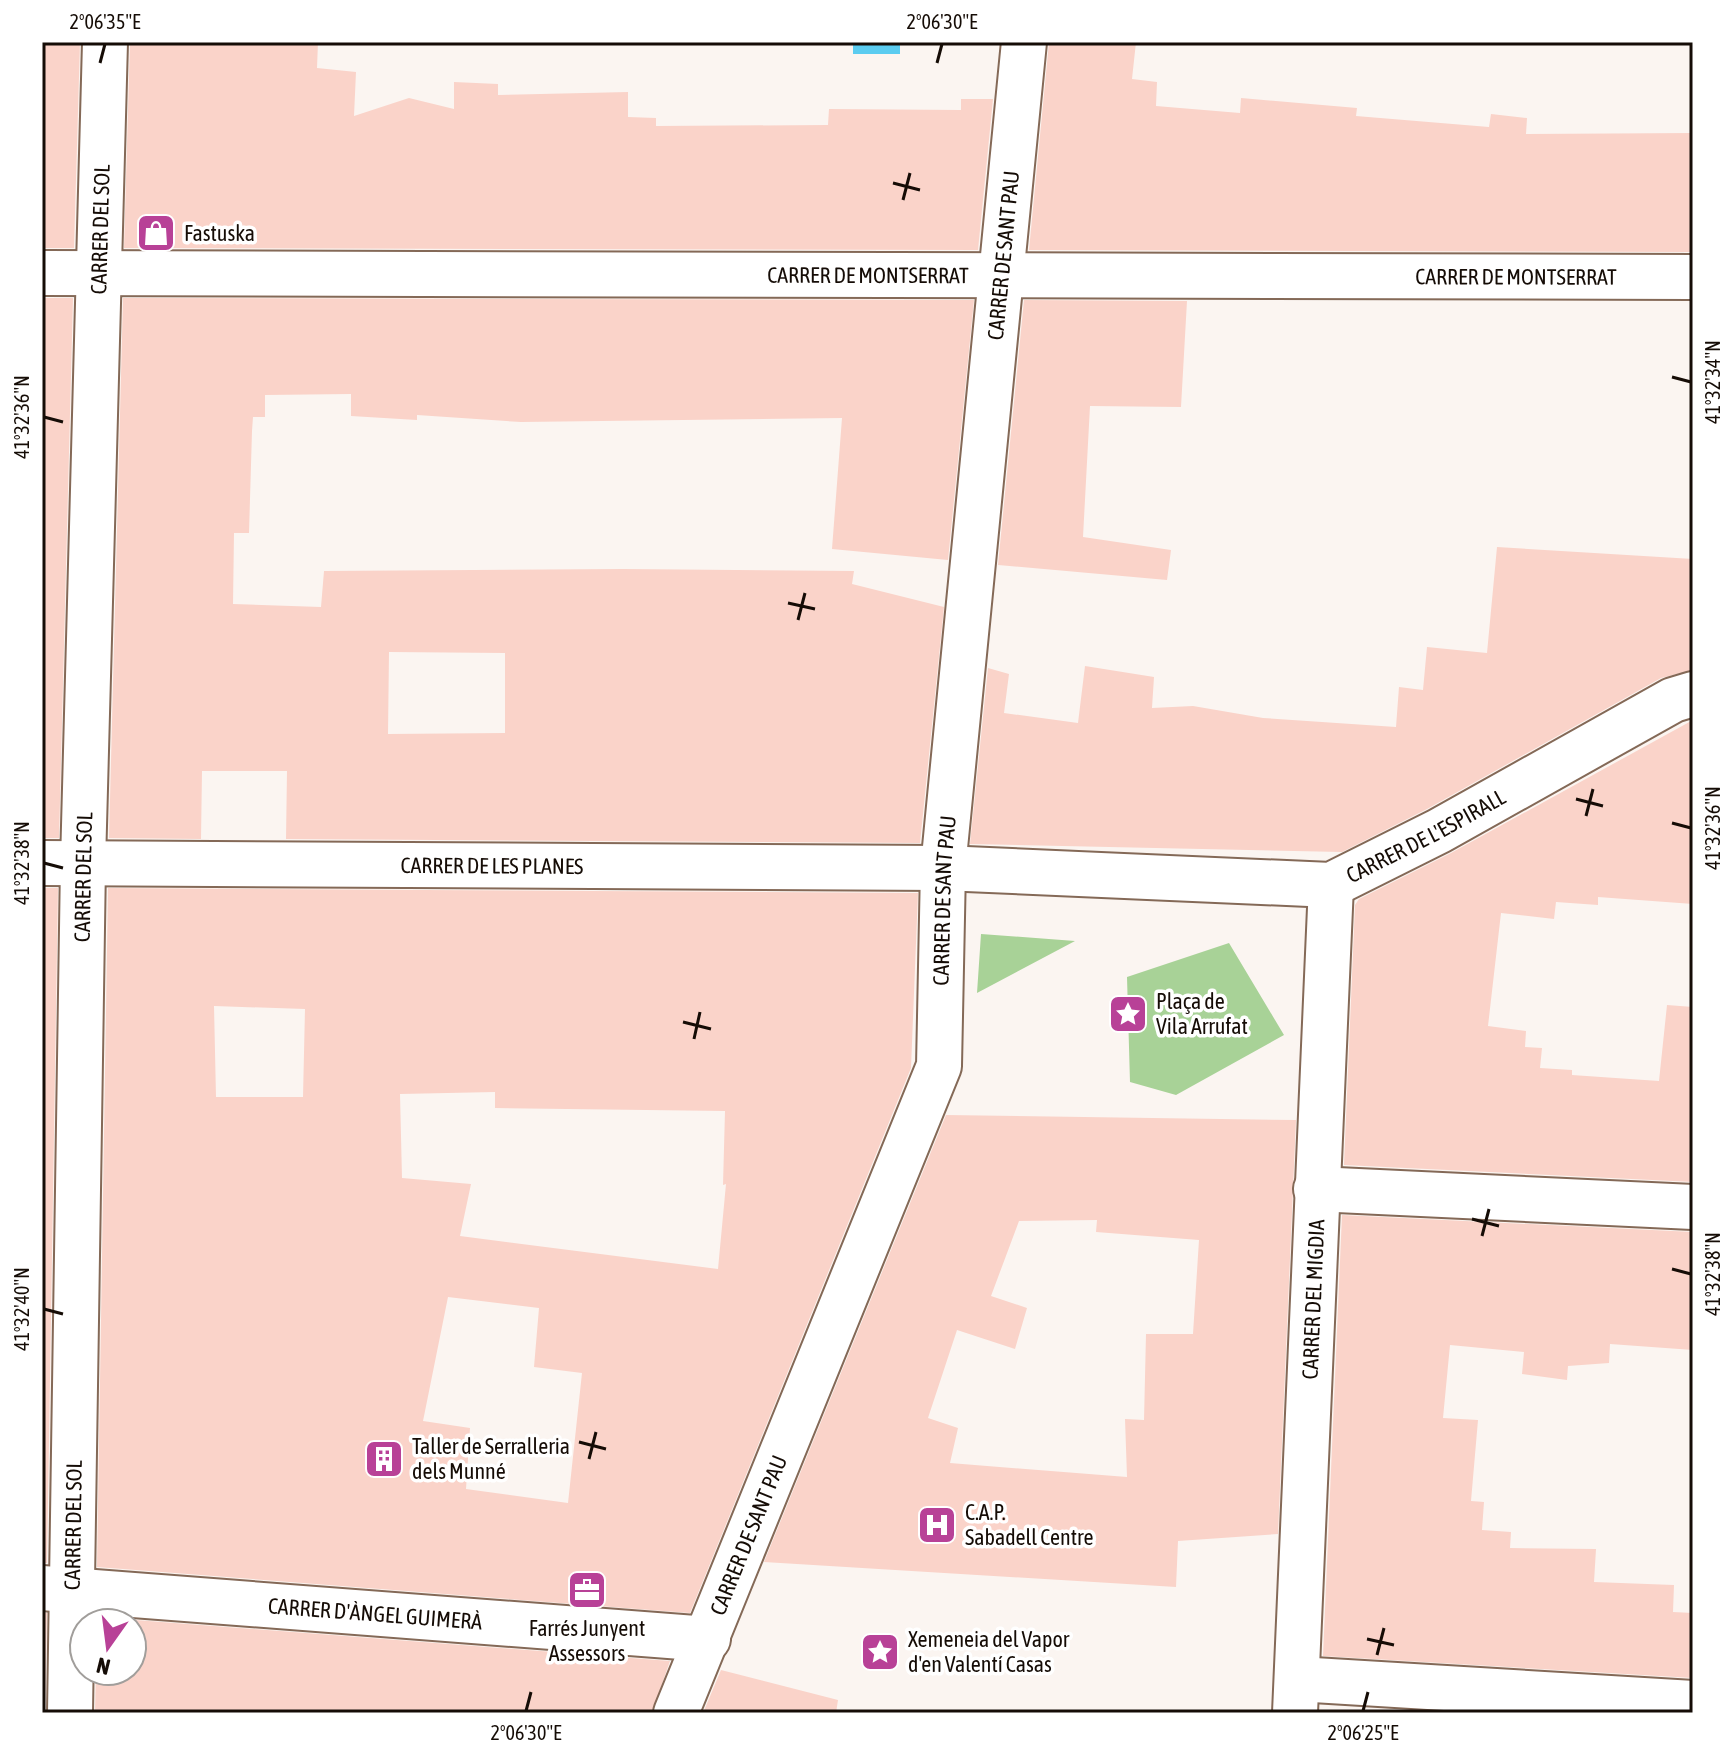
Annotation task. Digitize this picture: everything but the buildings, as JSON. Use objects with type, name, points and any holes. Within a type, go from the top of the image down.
[{"type":"street","name":"CARRER DEL SOL","points":[[70,1713],[58,1589],[62,863],[99,273],[105,42]]},
{"type":"street","name":"CARRER DE SANT PAU","points":[[676,1713],[939,1066],[943,868],[1024,42]]},
{"type":"street","name":"CARRER DE MONTSERRAT","points":[[42,273],[1693,277]]},
{"type":"street","name":"CARRER DE L'ESPIRALL","points":[[943,868],[1331,885],[1439,831],[1673,700],[1693,694]]},
{"type":"street","name":"CARRER DE LES PLANES","points":[[62,863],[943,868]]},
{"type":"street","name":"CARRER DEL MIGDIA","points":[[1296,1696],[1331,885]]},
{"type":"street","points":[[1316,1189],[1693,1207]]},
{"type":"street","name":"CARRER D'ÀNGEL GUIMERÀ","points":[[58,1589],[708,1639]]},
{"type":"street","points":[[1296,1696],[1693,1703]]},
{"type":"green space","points":[[981,934],[1075,941],[977,993]]},
{"type":"green space","points":[[1229,943],[1284,1035],[1176,1095],[1130,1082],[1127,977]]},
{"type":"water","points":[[853,42],[900,42],[900,54],[853,54]]},
{"type":"place","name":"Fastuska","points":[[156,233]]},
{"type":"place","name":"Plaça de Vila Arrufat","points":[[1128,1014]]},
{"type":"place","name":"Taller de Serralleria dels Munné","points":[[384,1459]]},
{"type":"place","name":"C.A.P. Sabadell Centre","points":[[937,1525]]},
{"type":"place","name":"Farrés Junyent Assessors","points":[[587,1590]]},
{"type":"place","name":"Xemeneia del Vapor d'en Valentí Casas","points":[[880,1652]]}]
